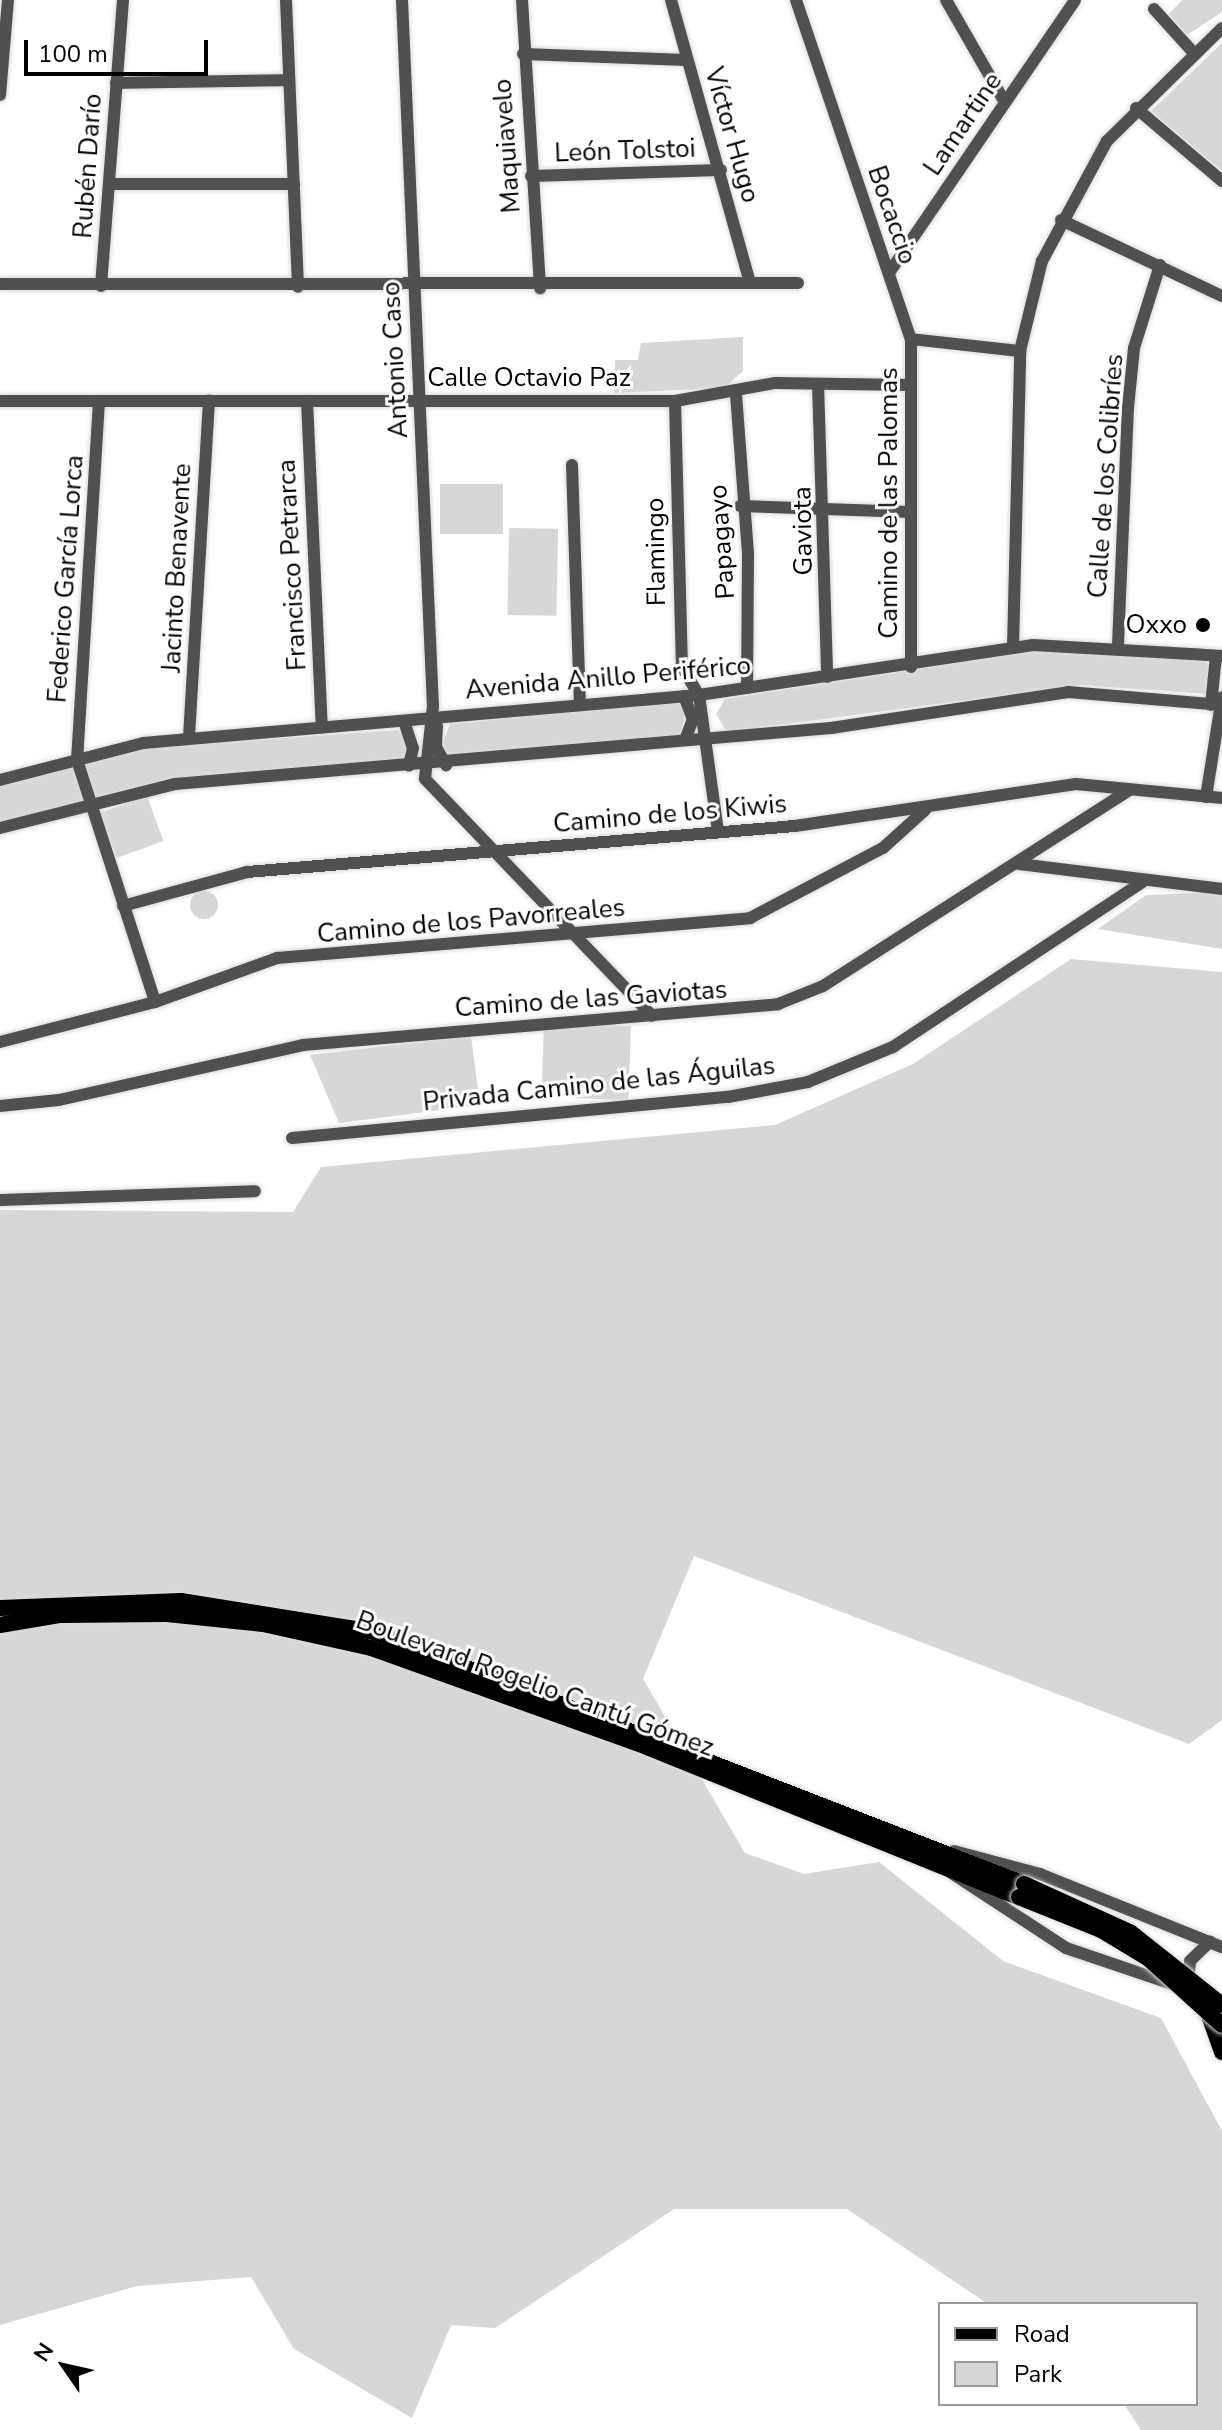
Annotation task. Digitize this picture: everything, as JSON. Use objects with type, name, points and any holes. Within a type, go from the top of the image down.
[{"type":"main road","name":"Boulevard Rogelio Cantú Gómez","points":[[0,1608],[181,1601],[374,1632],[936,1847],[1101,1930],[1149,1959],[1222,2025]]},
{"type":"main road","name":"Boulevard Rogelio Cantú Gómez","points":[[0,1625],[59,1615],[167,1614],[324,1636],[427,1665],[1130,1932],[1222,2005]]},
{"type":"main road","points":[[1197,1990],[1222,2052]]},
{"type":"street","points":[[0,2],[7,0],[0,95]]},
{"type":"street","name":"Rubén Darío","points":[[101,286],[123,0]]},
{"type":"street","points":[[286,0],[298,287]]},
{"type":"street","name":"Antonio Caso","points":[[402,0],[436,718]]},
{"type":"street","name":"Maquiavelo","points":[[522,0],[540,288]]},
{"type":"street","name":"Víctor Hugo","points":[[671,0],[750,282]]},
{"type":"street","name":"Bocaccio","points":[[796,0],[911,339]]},
{"type":"street","points":[[946,0],[1004,101]]},
{"type":"street","name":"Lamartine","points":[[889,273],[1075,0]]},
{"type":"street","points":[[1154,9],[1192,51]]},
{"type":"street","points":[[1013,648],[1020,351],[1061,220],[1136,108],[1192,51],[1222,28]]},
{"type":"street","points":[[523,54],[687,60]]},
{"type":"street","points":[[116,83],[289,80]]},
{"type":"street","points":[[1136,108],[1222,181]]},
{"type":"street","name":"León Tolstoi","points":[[531,176],[721,170]]},
{"type":"street","points":[[109,184],[294,184]]},
{"type":"street","points":[[1061,220],[1222,296]]},
{"type":"street","name":"Calle de los Colibríes","points":[[1118,645],[1131,378],[1160,265]]},
{"type":"street","points":[[0,284],[540,288],[798,283]]},
{"type":"street","points":[[911,339],[1020,351]]},
{"type":"street","name":"Camino de las Palomas","points":[[911,339],[911,667]]},
{"type":"street","name":"Calle Octavio Paz","points":[[0,401],[675,401],[736,394],[764,384],[911,385]]},
{"type":"street","name":"Gaviota","points":[[818,384],[825,509],[827,677]]},
{"type":"street","name":"Papagayo","points":[[736,394],[740,506],[748,553],[747,688]]},
{"type":"street","name":"Federico García Lorca","points":[[99,401],[76,761],[155,1002]]},
{"type":"street","name":"Jacinto Benavente","points":[[189,737],[209,401]]},
{"type":"street","name":"Francisco Petrarca","points":[[307,401],[322,727]]},
{"type":"street","name":"Flamingo","points":[[675,401],[682,667],[699,695],[712,738]]},
{"type":"street","points":[[572,465],[580,705]]},
{"type":"street","points":[[740,506],[911,512]]},
{"type":"street","name":"Avenida Anillo Periférico","points":[[0,780],[189,737],[699,695],[911,667],[1013,648],[1118,645],[1219,656]]},
{"type":"street","points":[[1206,797],[1219,703],[1219,656]]},
{"type":"street","points":[[0,828],[89,802],[175,784],[446,765],[712,738],[1068,692],[1219,703]]},
{"type":"street","points":[[717,693],[707,715],[712,738],[718,832]]},
{"type":"street","points":[[684,696],[693,719],[685,740]]},
{"type":"street","points":[[436,718],[435,735],[446,765]]},
{"type":"street","points":[[436,718],[423,765],[430,789],[570,936],[652,1016]]},
{"type":"street","points":[[404,721],[413,748],[409,766]]},
{"type":"street","name":"Camino de los Kiwis","points":[[123,906],[247,872],[718,832],[925,810],[1076,784],[1206,797],[1222,795]]},
{"type":"street","name":"Camino de las Gaviotas","points":[[0,1106],[59,1100],[303,1045],[652,1016],[797,997],[1019,864],[1130,790]]},
{"type":"street","name":"Camino de los Pavorreales","points":[[0,1042],[155,1002],[277,958],[570,936],[774,911],[883,848],[925,810]]},
{"type":"street","points":[[1019,864],[1142,882],[1222,889]]},
{"type":"street","name":"Privada Camino de las Águilas","points":[[292,1138],[728,1097],[808,1082],[893,1047],[1142,882]]},
{"type":"street","points":[[0,1200],[255,1191]]},
{"type":"street","name":"Boulevard Rogelio Cantú Gómez","points":[[936,1847],[1040,1874],[1216,1944]]},
{"type":"street","name":"Boulevard Rogelio Cantú Gómez","points":[[943,1863],[1048,1939],[1135,1977],[1222,1996]]},
{"type":"street","points":[[1197,1990],[1188,1967],[1216,1944]]},
{"type":"green space","points":[[1182,0],[1222,0],[1222,12],[1187,35],[1169,14]]},
{"type":"green space","points":[[1222,43],[1222,171],[1151,111]]},
{"type":"green space","points":[[743,337],[743,371],[724,388],[614,393],[615,360],[638,360],[641,343]]},
{"type":"green space","points":[[440,484],[503,484],[503,534],[440,534]]},
{"type":"green space","points":[[509,528],[558,529],[556,616],[507,615]]},
{"type":"green space","points":[[1056,648],[1203,659],[1210,667],[1207,694],[1081,685],[727,732],[716,714],[725,699]]},
{"type":"green space","points":[[678,701],[686,713],[679,736],[447,756],[442,744],[450,724]]},
{"type":"green space","points":[[398,730],[406,740],[405,762],[182,778],[0,822],[0,787],[145,748]]},
{"type":"green space","points":[[147,796],[163,841],[116,858],[100,813]]},
{"type":"green space","points":[[204,891],[214,895],[218,905],[214,915],[204,919],[194,915],[190,905],[194,895]]},
{"type":"green space","points":[[1222,892],[1222,949],[1098,929],[1146,895]]},
{"type":"green space","points":[[1071,959],[1222,972],[1222,1720],[1189,1744],[694,1556],[643,1679],[745,1853],[804,1874],[879,1862],[1003,1961],[1161,2018],[1222,2131],[1222,2430],[1141,2430],[1125,2406],[1198,2406],[1198,2302],[985,2302],[847,2209],[674,2209],[495,2328],[451,2325],[412,2418],[294,2349],[251,2277],[137,2286],[0,2325],[0,1210],[293,1212],[321,1167],[775,1125],[913,1064]]},
{"type":"green space","points":[[544,1023],[631,1026],[628,1100],[541,1097]]},
{"type":"green space","points":[[471,1036],[480,1105],[339,1123],[310,1055]]},
{"type":"place","name":"Oxxo","points":[[1203,625]]}]
